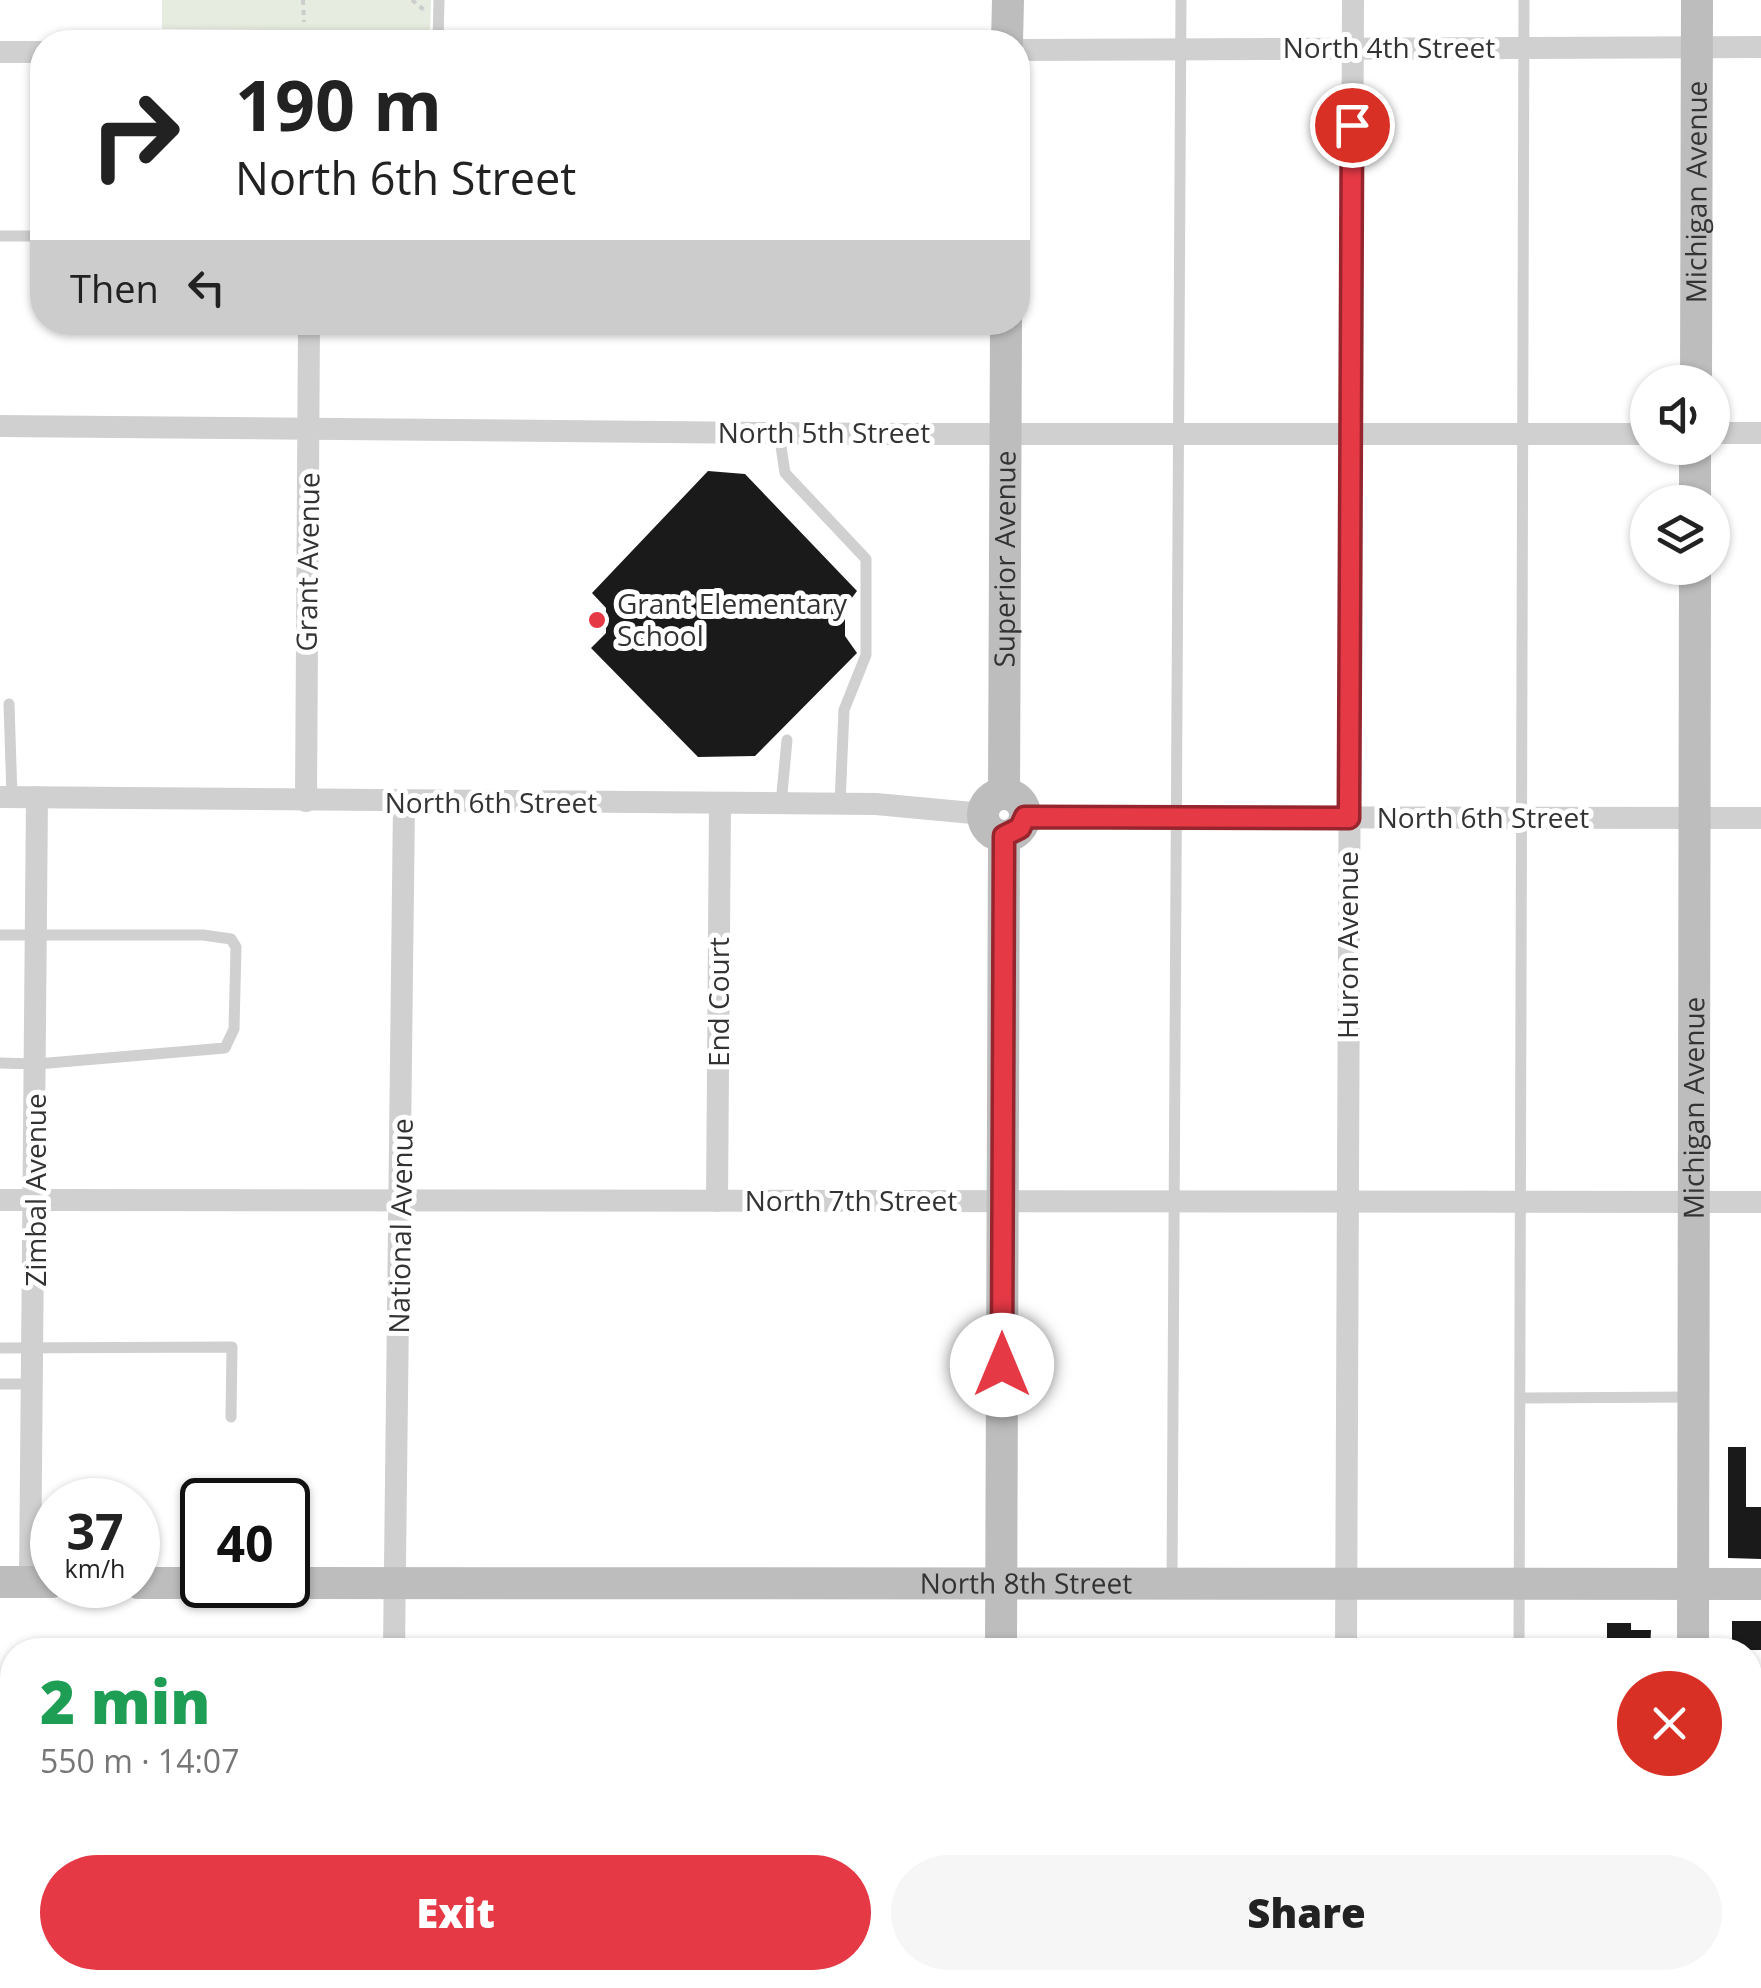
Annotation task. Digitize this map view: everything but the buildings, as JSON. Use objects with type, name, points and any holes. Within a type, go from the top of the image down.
[{"type":"street","points":[[1007,30],[1008,0]]},
{"type":"street","name":"Huron Avenue","points":[[1346,1638],[1353,0]]},
{"type":"street","name":"Michigan Avenue","points":[[1696,0],[1696,365]]},
{"type":"street","name":"North 4th Street","points":[[1030,50],[1761,48]]},
{"type":"street","points":[[0,52],[30,52]]},
{"type":"street","name":"Grant Avenue","points":[[306,801],[309,335]]},
{"type":"street","name":"Superior Avenue","points":[[1001,1638],[1006,335]]},
{"type":"street","name":"North 5th Street","points":[[0,426],[778,433],[1630,434]]},
{"type":"street","points":[[1730,433],[1761,433]]},
{"type":"street","name":"Michigan Avenue","points":[[1693,1638],[1694,585]]},
{"type":"street","name":"North 6th Street","points":[[6,797],[840,804],[1004,815],[1174,818],[1761,818]]},
{"type":"street","name":"Zimbal Avenue","points":[[28,1582],[34,1384],[38,797]]},
{"type":"street","name":"National Avenue","points":[[394,1638],[404,803]]},
{"type":"street","name":"End Court","points":[[718,1201],[720,803]]},
{"type":"street","name":"North 7th Street","points":[[0,1200],[1761,1202]]},
{"type":"street","name":"North 8th Street","points":[[310,1584],[1761,1584]]},
{"type":"lane","points":[[438,30],[439,0]]},
{"type":"lane","points":[[1172,1586],[1181,0]]},
{"type":"lane","points":[[1519,1638],[1524,0]]},
{"type":"lane","points":[[0,236],[30,236]]},
{"type":"lane","points":[[778,433],[784,474],[866,559],[866,656],[844,710],[840,804]]},
{"type":"lane","points":[[6,797],[9,704]]},
{"type":"lane","points":[[780,804],[786,740]]},
{"type":"lane","points":[[0,935],[203,935],[226,937],[236,947],[234,1029],[225,1048],[36,1064],[0,1063]]},
{"type":"lane","points":[[0,1348],[232,1347],[231,1416]]},
{"type":"lane","points":[[0,1384],[34,1384]]},
{"type":"lane","points":[[1520,1398],[1694,1396]]},
{"type":"path","points":[[304,0],[304,22]]},
{"type":"shaded area","points":[[162,0],[431,0],[430,30],[162,29]]},
{"type":"place","name":"Grant Elementary School","points":[[597,620]]},
{"type":"route","points":[[1002,1365],[1004,836],[1016,833],[1025,817],[1349,818],[1352,125]]}]
